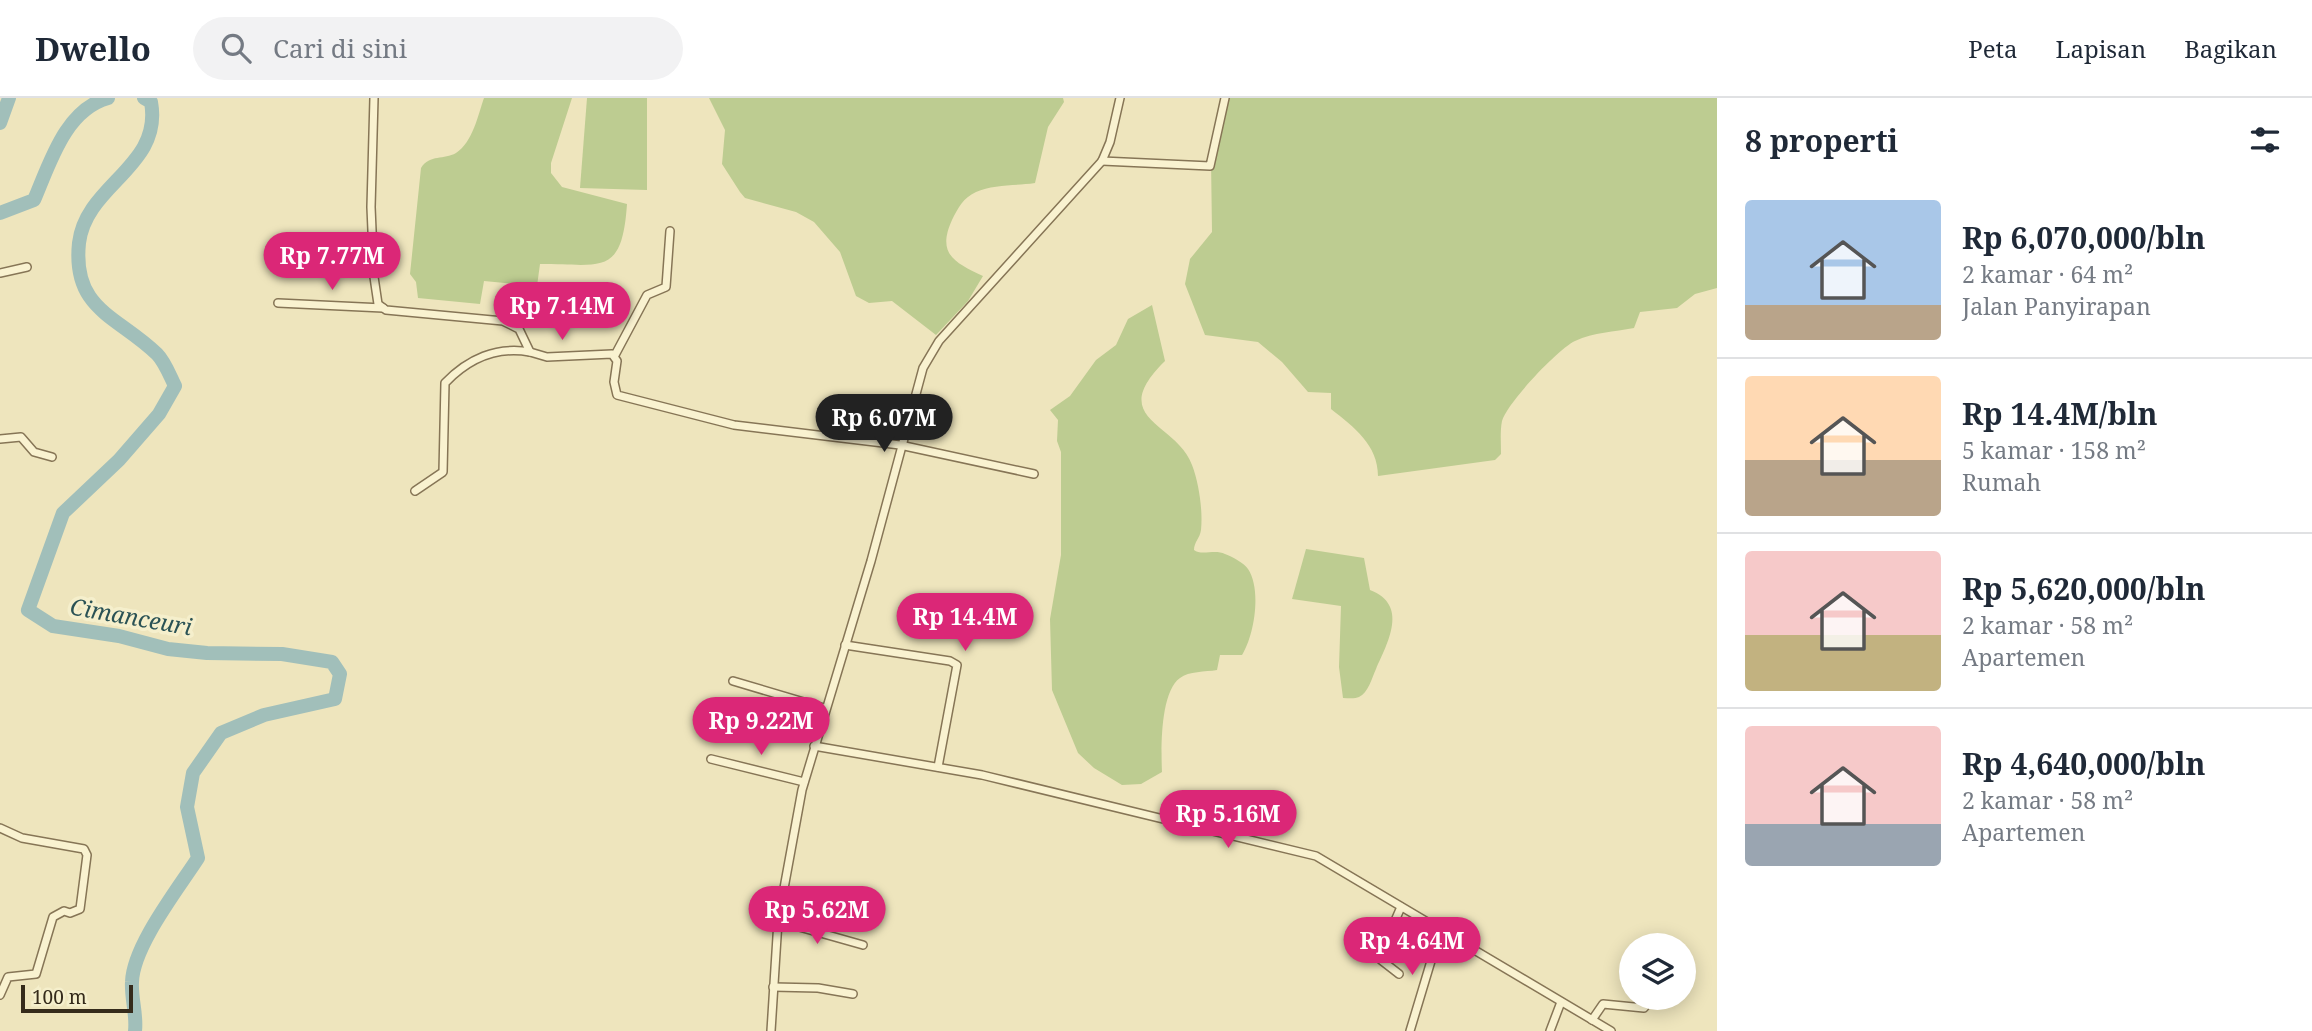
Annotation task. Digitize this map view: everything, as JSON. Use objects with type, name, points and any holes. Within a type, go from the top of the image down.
[{"type":"street","points":[[374,98],[371,207],[374,277],[378,304],[384,308]]},
{"type":"street","points":[[771,1031],[778,921],[787,857],[804,782],[900,446],[931,352],[1020,248],[1102,161],[1110,142],[1121,98]]},
{"type":"street","points":[[1102,161],[1210,166],[1225,98]]},
{"type":"street","points":[[670,231],[666,286],[647,295],[615,355],[614,389],[617,394],[627,400],[744,426],[900,446],[1034,474]]},
{"type":"street","points":[[0,273],[27,267]]},
{"type":"street","points":[[278,303],[384,308],[402,313],[503,321],[519,329],[530,352]]},
{"type":"street","points":[[415,491],[443,472],[445,383],[484,356],[505,350],[530,352],[547,357],[615,355]]},
{"type":"street","points":[[0,439],[21,437],[34,452],[52,457]]},
{"type":"street","points":[[845,645],[950,662],[957,666],[938,767]]},
{"type":"street","points":[[733,681],[824,708]]},
{"type":"street","points":[[814,746],[938,767],[1055,792],[1316,856],[1612,1031]]},
{"type":"street","points":[[711,759],[804,782]]},
{"type":"street","points":[[0,828],[22,838],[84,849],[87,855],[80,909],[60,912],[53,917],[36,974],[8,977],[0,995]]},
{"type":"street","points":[[1399,975],[1381,960],[1380,955],[1401,907]]},
{"type":"street","points":[[778,921],[863,945]]},
{"type":"street","points":[[1410,1031],[1440,931]]},
{"type":"street","points":[[773,987],[818,988],[853,994]]},
{"type":"street","points":[[1550,1031],[1561,1002]]},
{"type":"street","points":[[1592,1020],[1605,1003],[1619,1004]]},
{"type":"green space","points":[[484,98],[572,98],[551,163],[551,173],[562,187],[627,204],[620,244],[614,255],[593,264],[540,264],[537,286],[484,281],[480,304],[418,298],[416,282],[410,274],[421,168],[433,159],[451,155],[462,148],[474,128]]},
{"type":"green space","points":[[587,98],[647,98],[647,190],[580,188]]},
{"type":"green space","points":[[709,98],[1063,98],[1064,102],[1048,127],[1035,183],[983,189],[968,197],[956,211],[948,232],[948,250],[957,262],[983,276],[968,301],[936,335],[892,301],[869,303],[856,296],[840,252],[814,222],[796,212],[745,198],[722,164],[725,130]]},
{"type":"green space","points":[[1228,98],[1717,98],[1717,288],[1695,294],[1677,308],[1640,312],[1634,328],[1589,336],[1567,346],[1534,377],[1506,413],[1501,425],[1501,454],[1495,460],[1378,476],[1374,455],[1369,446],[1356,430],[1331,409],[1331,393],[1308,392],[1282,362],[1258,342],[1205,335],[1185,284],[1190,259],[1212,232],[1211,159]]},
{"type":"green space","points":[[1152,305],[1165,361],[1148,381],[1142,396],[1143,408],[1150,419],[1184,451],[1192,465],[1201,514],[1200,533],[1194,550],[1221,553],[1235,558],[1246,567],[1255,589],[1255,613],[1250,637],[1242,655],[1220,655],[1217,670],[1188,674],[1173,685],[1163,722],[1162,772],[1141,784],[1122,785],[1094,768],[1078,753],[1052,690],[1050,619],[1061,555],[1061,452],[1057,441],[1058,420],[1050,410],[1070,396],[1096,360],[1116,345],[1128,319]]},
{"type":"green space","points":[[1306,549],[1364,558],[1370,590],[1389,605],[1392,614],[1390,636],[1369,685],[1357,698],[1343,698],[1339,667],[1341,606],[1292,599]]},
{"type":"waterway","name":"Cimanceuri","points":[[0,123],[9,98]]},
{"type":"waterway","name":"Cimanceuri","points":[[0,213],[34,200],[53,155],[70,126],[93,104],[108,98]]},
{"type":"waterway","name":"Cimanceuri","points":[[135,1031],[132,994],[134,968],[148,935],[198,858],[187,807],[193,773],[221,733],[264,715],[335,699],[340,674],[332,662],[282,654],[207,653],[168,649],[119,636],[53,626],[28,610],[63,513],[119,460],[159,414],[175,386],[157,354],[113,320],[90,298],[79,265],[79,243],[85,223],[95,205],[135,160],[146,143],[152,124],[151,102],[144,98]]}]
